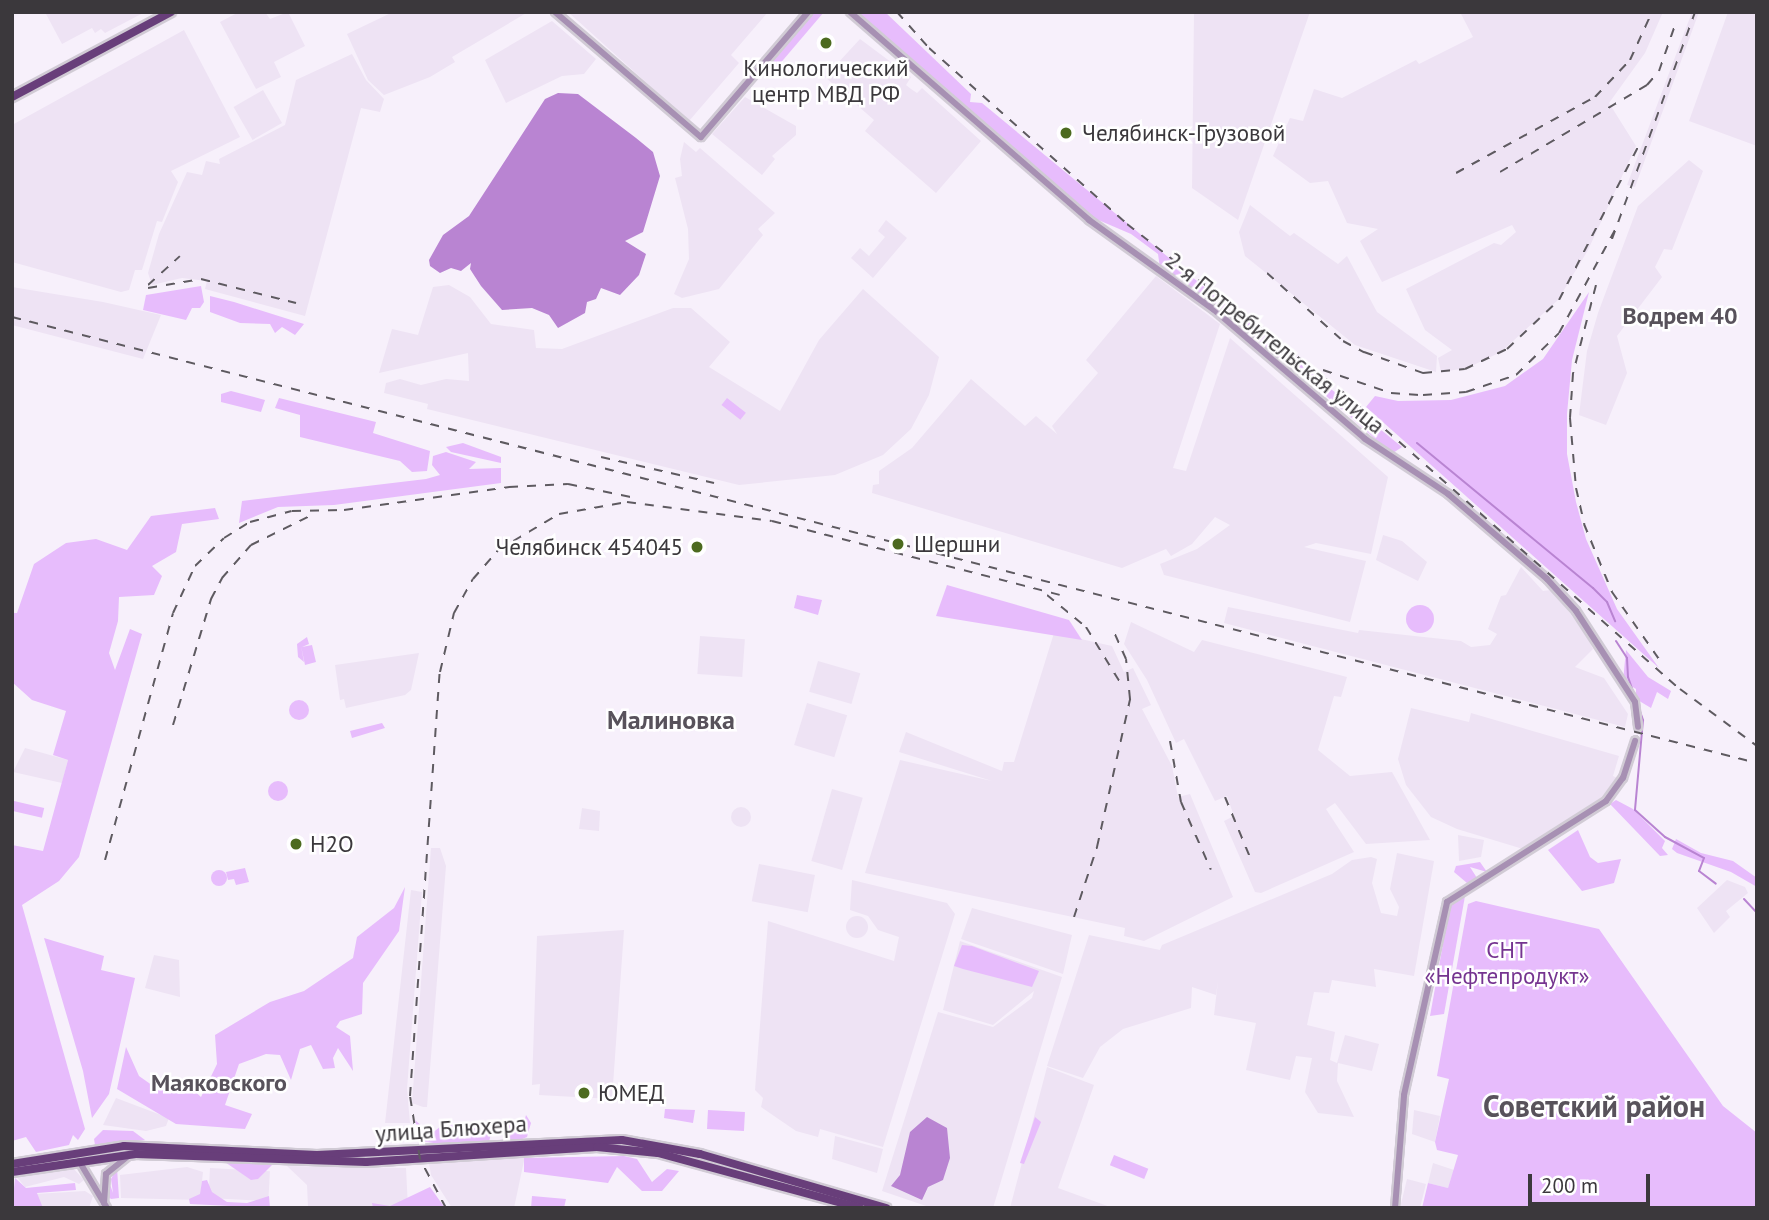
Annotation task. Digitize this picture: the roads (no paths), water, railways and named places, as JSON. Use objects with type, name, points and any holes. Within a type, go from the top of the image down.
[{"type":"main road","points":[[12,97],[171,12]]},
{"type":"main road","name":"улица Блюхера","points":[[12,1164],[153,1145],[370,1154],[622,1140],[699,1154],[826,1194],[860,1208]]},
{"type":"main road","name":"улица Блюхера","points":[[12,1172],[78,1155],[136,1154],[341,1162],[627,1149],[710,1165],[886,1208]]},
{"type":"street","points":[[555,12],[701,137],[808,12]]},
{"type":"street","name":"2-я Потребительская улица","points":[[850,12],[1089,220],[1213,309],[1365,439],[1448,494],[1547,579],[1576,611],[1635,702],[1638,727]]},
{"type":"street","points":[[1395,1208],[1404,1095],[1447,902],[1605,801],[1623,778],[1634,741]]},
{"type":"street","points":[[105,1205],[108,1170],[136,1154]]},
{"type":"street","points":[[78,1155],[105,1205]]},
{"type":"waterway","points":[[1417,443],[1593,588],[1607,602],[1615,621]]},
{"type":"waterway","points":[[1616,641],[1627,658],[1628,677],[1643,720],[1635,810],[1665,837],[1704,858],[1699,871],[1716,884]]},
{"type":"waterway","points":[[1744,899],[1757,913]]},
{"type":"tunnel","points":[[1635,741],[1638,727]]},
{"type":"railway","points":[[897,12],[929,48],[1127,224],[1345,394],[1680,689],[1757,746]]},
{"type":"railway","points":[[1456,173],[1595,97],[1630,60],[1652,12]]},
{"type":"railway","points":[[1612,239],[1695,12]]},
{"type":"railway","points":[[1500,172],[1647,85],[1659,71],[1674,28]]},
{"type":"railway","points":[[1267,273],[1343,341],[1364,352],[1423,373],[1465,369],[1507,349],[1559,300],[1640,143]]},
{"type":"railway","points":[[1323,370],[1391,393],[1423,395],[1466,392],[1516,375],[1559,333],[1615,230]]},
{"type":"railway","points":[[148,285],[180,256]]},
{"type":"railway","points":[[148,288],[201,279],[296,303]]},
{"type":"railway","points":[[1596,285],[1573,373],[1570,418],[1576,488],[1584,524],[1612,592],[1661,662]]},
{"type":"railway","points":[[12,317],[1757,763]]},
{"type":"railway","points":[[601,457],[714,483]]},
{"type":"railway","points":[[105,860],[173,613],[195,566],[224,538],[250,522],[292,511],[344,510],[509,487],[568,484],[631,497]]},
{"type":"railway","points":[[446,1208],[420,1159],[410,1096],[440,672],[454,613],[473,579],[498,550],[559,514],[627,502],[772,521],[1060,595]]},
{"type":"railway","points":[[173,725],[211,599],[222,578],[251,545],[312,515]]},
{"type":"railway","points":[[1047,595],[1086,627],[1121,684]]},
{"type":"railway","points":[[1074,917],[1097,847],[1130,699],[1126,659],[1114,632]]},
{"type":"railway","points":[[1170,741],[1181,802],[1211,870]]},
{"type":"railway","points":[[1225,797],[1249,855]]},
{"type":"place","name":"Кинологический центр МВД РФ","points":[[826,43]]},
{"type":"place","name":"Челябинск-Грузовой","points":[[1066,133]]},
{"type":"place","name":"Шершни","points":[[898,544]]},
{"type":"place","name":"Челябинск 454045","points":[[697,547]]},
{"type":"place","name":"H2O","points":[[296,844]]},
{"type":"place","name":"ЮМЕД","points":[[584,1093]]},
{"type":"district","name":"Водрем 40","points":[[1680,316]]},
{"type":"district","name":"Малиновка","points":[[671,720]]},
{"type":"district","name":"Маяковского","points":[[219,1083]]},
{"type":"district","name":"Советский район","points":[[1594,1106]]},
{"type":"park label","name":"СНТ «Нефтепродукт»","points":[[1507,963]]}]
